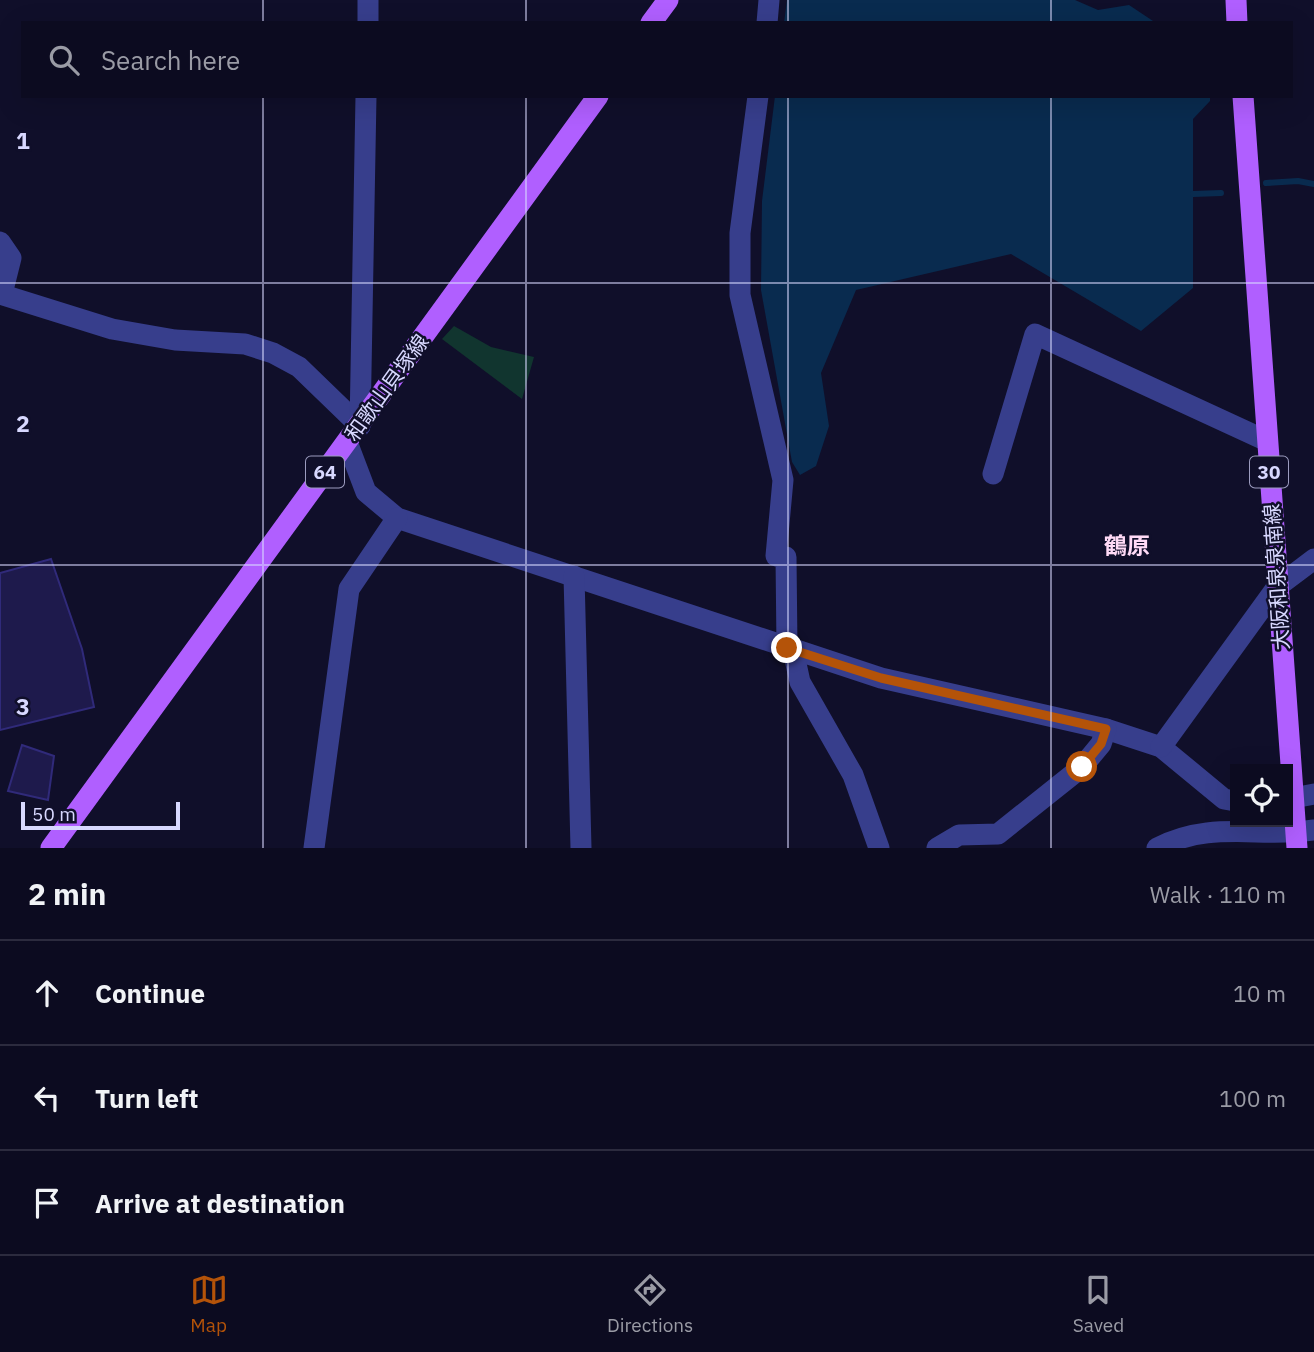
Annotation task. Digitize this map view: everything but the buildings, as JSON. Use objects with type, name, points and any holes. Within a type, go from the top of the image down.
[{"type":"main road","points":[[652,21],[668,0]]},
{"type":"main road","points":[[1236,0],[1237,21]]},
{"type":"main road","name":"和歌山貝塚線","points":[[51,848],[597,98]]},
{"type":"main road","name":"大阪和泉泉南線","points":[[1243,98],[1277,587],[1302,837]]},
{"type":"street","points":[[368,0],[368,21]]},
{"type":"street","points":[[767,21],[769,0]]},
{"type":"street","points":[[360,426],[366,98]]},
{"type":"street","points":[[758,98],[740,233],[740,295],[783,480],[776,556],[786,557],[790,649],[800,682],[853,775],[879,848]]},
{"type":"street","points":[[0,242],[11,258],[1,294],[112,329],[175,340],[244,344],[273,354],[299,368],[360,426]]},
{"type":"street","points":[[993,474],[1035,334],[1267,441]]},
{"type":"street","points":[[347,443],[366,492],[397,518],[881,678],[1106,729],[1161,747],[1224,799],[1230,800]]},
{"type":"street","points":[[314,848],[349,589],[397,518]]},
{"type":"street","points":[[1161,747],[1277,587],[1314,559]]},
{"type":"street","points":[[574,576],[581,848]]},
{"type":"street","points":[[937,848],[959,835],[998,834],[1082,767],[1101,744],[1106,729]]},
{"type":"street","points":[[1157,848],[1177,838],[1207,831],[1302,837]]},
{"type":"green space","points":[[454,326],[491,347],[534,357],[522,399],[442,339]]},
{"type":"water","points":[[787,0],[1075,0],[1098,10],[1129,5],[1153,21],[784,21]]},
{"type":"water","points":[[775,98],[1210,98],[1193,119],[1193,288],[1141,331],[1011,254],[856,290],[821,373],[829,426],[816,466],[800,475],[792,462],[761,290],[762,201]]},
{"type":"waterway","points":[[1266,183],[1298,181],[1314,184]]},
{"type":"waterway","points":[[1193,194],[1221,193]]},
{"type":"district","name":"鶴原","points":[[1127,546]]},
{"type":"route","points":[[787,648],[881,678],[1106,729],[1101,744],[1082,767]]}]
